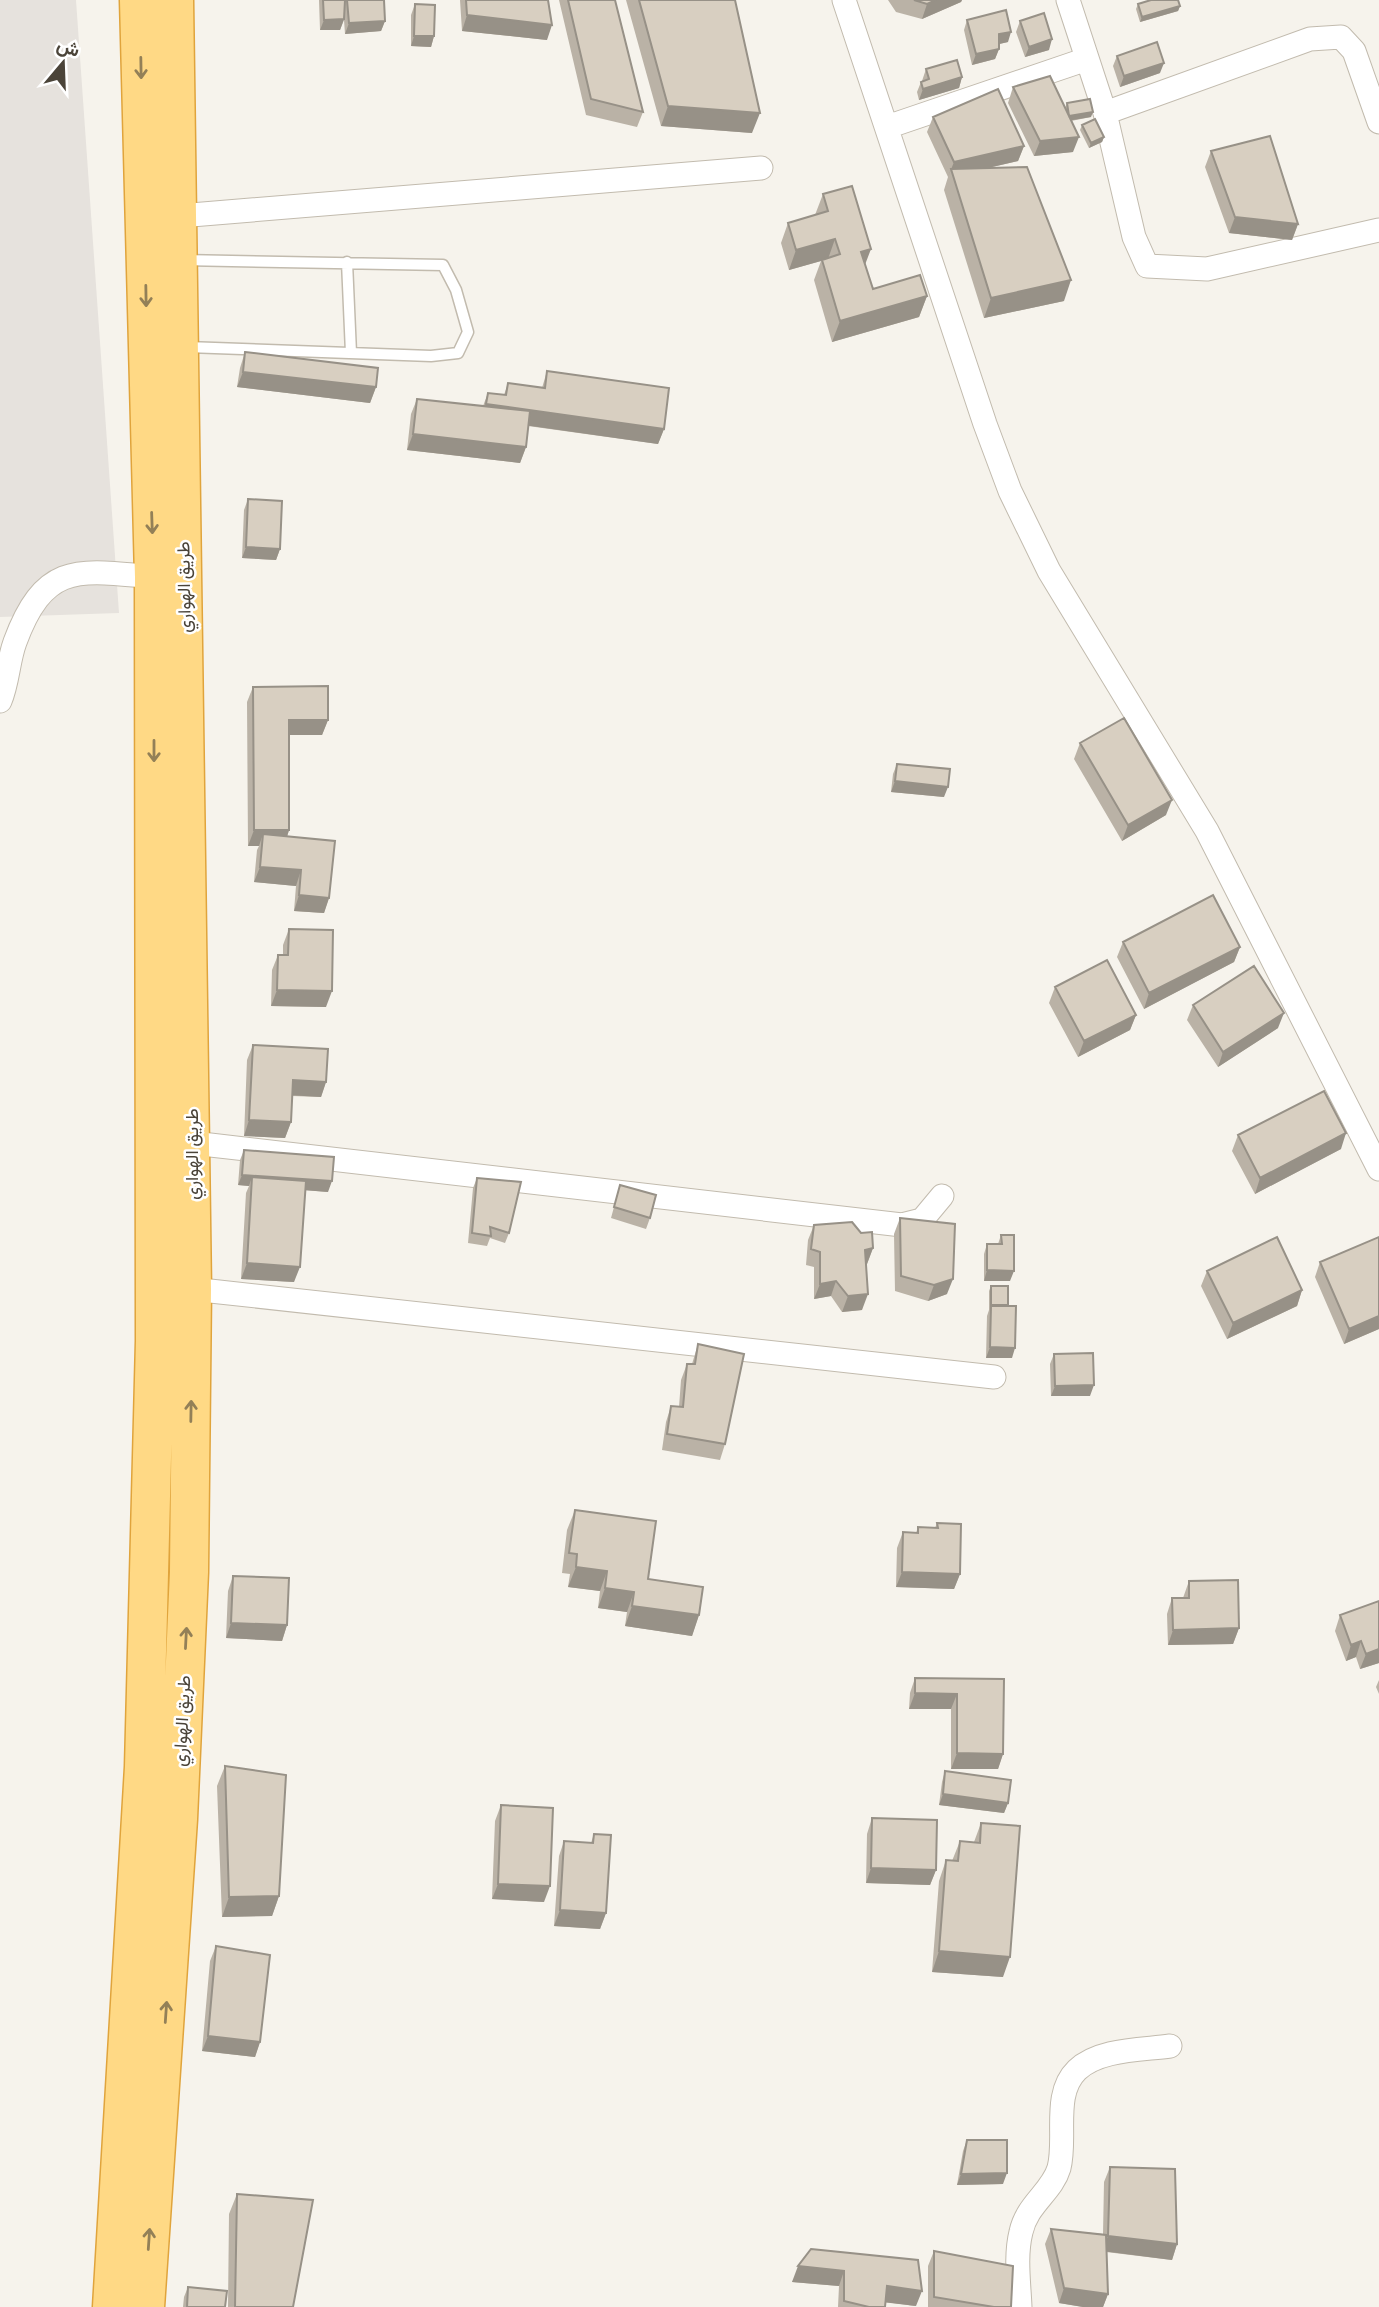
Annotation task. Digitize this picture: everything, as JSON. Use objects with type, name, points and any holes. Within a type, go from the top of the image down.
[{"type":"highway","name":"طريق الهواري","points":[[112,2307],[144,1767],[155,1341],[154,577],[139,0]]},
{"type":"highway","name":"طريق الهواري","points":[[145,2307],[178,1819],[189,1572],[192,1143],[174,0]]},
{"type":"street","points":[[844,0],[1010,491],[1049,571],[1207,831],[1379,1169]]},
{"type":"street","points":[[1068,0],[1105,113],[1134,237],[1147,266],[1207,269],[1379,230]]},
{"type":"street","points":[[1105,113],[1310,39],[1341,37],[1354,51],[1379,122]]},
{"type":"street","points":[[887,127],[1087,59]]},
{"type":"street","points":[[179,216],[761,168]]},
{"type":"street","points":[[0,701],[15,643],[38,596],[55,580],[73,573],[154,577]]},
{"type":"street","points":[[192,1143],[902,1225],[922,1220],[942,1196]]},
{"type":"street","points":[[192,1289],[993,1377]]},
{"type":"street","points":[[1020,2307],[1020,2235],[1027,2213],[1052,2184],[1060,2166],[1064,2096],[1071,2079],[1076,2071],[1101,2056],[1170,2046]]},
{"type":"lane","points":[[180,260],[443,265],[456,290],[468,332],[458,353],[431,356],[180,346]]},
{"type":"lane","points":[[347,262],[351,353]]},
{"type":"shaded area","points":[[0,0],[76,0],[119,613],[0,617]]},
{"type":"building","points":[[323,0],[345,0],[344,19],[324,20]]},
{"type":"building","points":[[347,0],[384,0],[385,21],[349,23]]},
{"type":"building","points":[[466,0],[548,0],[552,25],[467,15]]},
{"type":"building","points":[[568,0],[615,0],[643,112],[591,99]]},
{"type":"building","points":[[639,0],[735,0],[760,113],[668,106]]},
{"type":"building","points":[[914,0],[936,0],[927,4]]},
{"type":"building","points":[[1151,0],[1178,0],[1180,6],[1142,17],[1138,4]]},
{"type":"building","points":[[415,4],[435,5],[434,36],[414,36]]},
{"type":"building","points":[[1006,10],[1011,32],[999,34],[999,49],[976,54],[967,20]]},
{"type":"building","points":[[1044,13],[1052,39],[1029,47],[1020,21]]},
{"type":"building","points":[[1157,42],[1164,63],[1124,76],[1117,56]]},
{"type":"building","points":[[957,60],[962,77],[923,89],[921,82],[929,79],[926,69]]},
{"type":"building","points":[[1050,76],[1079,137],[1040,141],[1013,87]]},
{"type":"building","points":[[998,89],[1024,146],[954,162],[933,117]]},
{"type":"building","points":[[1090,99],[1093,112],[1069,116],[1067,103]]},
{"type":"building","points":[[1095,119],[1104,137],[1091,143],[1082,125]]},
{"type":"building","points":[[1270,136],[1298,224],[1235,217],[1211,151]]},
{"type":"building","points":[[1027,167],[1071,280],[991,298],[951,169]]},
{"type":"building","points":[[852,186],[871,249],[861,252],[873,289],[920,275],[927,296],[840,321],[822,260],[840,254],[835,239],[796,250],[788,223],[828,211],[823,194]]},
{"type":"building","points":[[245,352],[378,368],[376,387],[243,372]]},
{"type":"building","points":[[547,371],[669,388],[664,429],[486,404],[488,393],[506,395],[508,383],[545,388]]},
{"type":"building","points":[[417,399],[530,411],[526,447],[413,434]]},
{"type":"building","points":[[248,499],[282,501],[280,549],[246,547]]},
{"type":"building","points":[[328,686],[328,720],[289,720],[289,830],[254,830],[253,687]]},
{"type":"building","points":[[1124,718],[1172,800],[1128,825],[1080,743]]},
{"type":"building","points":[[897,764],[950,769],[948,787],[895,781]]},
{"type":"building","points":[[263,834],[335,841],[329,898],[299,895],[301,870],[260,867]]},
{"type":"building","points":[[1213,895],[1240,947],[1149,993],[1123,942]]},
{"type":"building","points":[[289,929],[333,930],[332,991],[277,990],[278,955],[288,955]]},
{"type":"building","points":[[1107,960],[1136,1015],[1084,1041],[1055,987]]},
{"type":"building","points":[[1254,966],[1284,1013],[1223,1052],[1193,1005]]},
{"type":"building","points":[[253,1045],[328,1049],[326,1082],[293,1080],[291,1122],[249,1120]]},
{"type":"building","points":[[1324,1091],[1346,1133],[1260,1178],[1238,1135]]},
{"type":"building","points":[[244,1150],[334,1157],[332,1181],[242,1175]]},
{"type":"building","points":[[252,1177],[306,1181],[300,1267],[247,1263]]},
{"type":"building","points":[[477,1178],[521,1182],[509,1233],[490,1227],[491,1236],[472,1233]]},
{"type":"building","points":[[620,1185],[656,1195],[650,1218],[614,1207]]},
{"type":"building","points":[[900,1218],[955,1224],[953,1279],[934,1285],[901,1276]]},
{"type":"building","points":[[852,1222],[861,1233],[872,1232],[873,1248],[865,1250],[868,1294],[848,1296],[836,1281],[820,1284],[820,1252],[811,1249],[814,1225]]},
{"type":"building","points":[[1001,1235],[1014,1235],[1014,1271],[987,1270],[987,1244],[1002,1244]]},
{"type":"building","points":[[1277,1237],[1302,1290],[1233,1323],[1207,1271]]},
{"type":"building","points":[[1379,1237],[1379,1316],[1349,1329],[1320,1262]]},
{"type":"building","points":[[991,1286],[1008,1286],[1008,1305],[991,1305]]},
{"type":"building","points":[[991,1306],[1016,1306],[1015,1348],[990,1347]]},
{"type":"building","points":[[698,1344],[744,1354],[725,1444],[667,1434],[671,1406],[683,1407],[687,1364],[695,1364]]},
{"type":"building","points":[[1093,1353],[1094,1385],[1055,1386],[1054,1354]]},
{"type":"building","points":[[575,1510],[656,1521],[648,1579],[703,1587],[699,1615],[632,1606],[634,1592],[605,1588],[607,1571],[576,1567],[577,1554],[569,1553]]},
{"type":"building","points":[[937,1523],[961,1524],[960,1574],[902,1572],[903,1532],[918,1533],[918,1527],[938,1528]]},
{"type":"building","points":[[233,1576],[289,1578],[287,1625],[231,1623]]},
{"type":"building","points":[[1238,1580],[1239,1628],[1173,1630],[1172,1598],[1189,1598],[1189,1581]]},
{"type":"building","points":[[1379,1601],[1379,1649],[1366,1654],[1361,1641],[1351,1645],[1340,1615]]},
{"type":"building","points":[[915,1678],[1004,1679],[1003,1754],[957,1753],[957,1694],[915,1693]]},
{"type":"building","points":[[225,1766],[286,1775],[279,1896],[229,1897]]},
{"type":"building","points":[[945,1771],[1011,1780],[1008,1803],[943,1794]]},
{"type":"building","points":[[501,1805],[553,1808],[550,1886],[498,1884]]},
{"type":"building","points":[[872,1818],[937,1820],[936,1870],[871,1868]]},
{"type":"building","points":[[981,1823],[1020,1826],[1010,1957],[939,1951],[946,1860],[958,1861],[960,1841],[980,1843]]},
{"type":"building","points":[[594,1834],[611,1835],[606,1913],[560,1910],[564,1841],[593,1843]]},
{"type":"building","points":[[216,1946],[270,1955],[260,2042],[208,2036]]},
{"type":"building","points":[[967,2140],[1007,2140],[1007,2173],[961,2174]]},
{"type":"building","points":[[1110,2167],[1175,2169],[1177,2244],[1108,2236]]},
{"type":"building","points":[[237,2194],[313,2200],[293,2307],[235,2307]]},
{"type":"building","points":[[1051,2229],[1106,2235],[1108,2294],[1064,2288]]},
{"type":"building","points":[[811,2249],[918,2260],[922,2291],[887,2286],[885,2307],[869,2307],[844,2301],[844,2271],[798,2266]]},
{"type":"building","points":[[934,2251],[1013,2266],[1011,2307],[994,2307],[934,2297]]},
{"type":"building","points":[[188,2287],[227,2291],[225,2307],[187,2307]]}]
